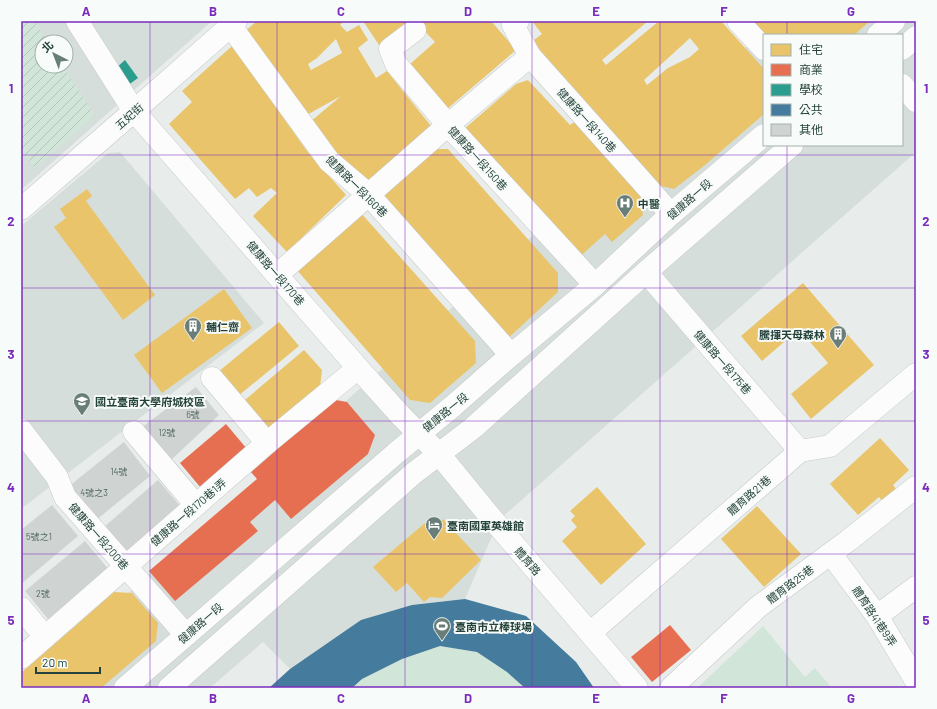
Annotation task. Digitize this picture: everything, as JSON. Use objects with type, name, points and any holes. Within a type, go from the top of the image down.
[{"type":"street","name":"健康路一段170巷","points":[[77,21],[134,112],[358,368],[401,416],[420,433]]},
{"type":"street","name":"健康路一段140巷","points":[[518,21],[514,24],[530,56],[671,214]]},
{"type":"street","points":[[738,21],[763,48]]},
{"type":"street","points":[[879,34],[894,21]]},
{"type":"street","name":"五妃街","points":[[21,209],[134,112],[233,23]]},
{"type":"street","name":"健康路一段160巷","points":[[233,23],[329,161],[369,195],[511,355]]},
{"type":"street","name":"健康路一段150巷","points":[[415,30],[390,49],[396,64],[448,125],[595,285]]},
{"type":"street","points":[[903,48],[916,37]]},
{"type":"street","points":[[277,275],[448,125],[530,56]]},
{"type":"street","points":[[903,86],[916,100]]},
{"type":"street","name":"健康路一段","points":[[125,688],[420,433],[454,406],[511,355],[595,285],[671,214],[763,136]]},
{"type":"street","points":[[169,688],[414,473],[474,428],[646,272],[791,146]]},
{"type":"street","name":"健康路一段175巷","points":[[646,272],[800,451]]},
{"type":"street","name":"健康路一段170巷1弄","points":[[21,658],[267,443],[358,368]]},
{"type":"street","points":[[212,378],[267,443]]},
{"type":"street","points":[[800,451],[830,446],[914,381]]},
{"type":"street","name":"健康路一段200巷","points":[[21,430],[57,478],[65,497],[186,635]]},
{"type":"street","points":[[134,432],[196,505]]},
{"type":"street","name":"體育路","points":[[420,433],[637,688]]},
{"type":"street","name":"體育路21巷","points":[[590,634],[800,451]]},
{"type":"street","name":"體育路25巷","points":[[671,688],[758,607],[831,554],[916,487]]},
{"type":"street","name":"體育路41巷9弄","points":[[831,554],[877,616],[916,681]]},
{"type":"street","points":[[877,616],[916,588]]},
{"type":"street","points":[[21,608],[45,636]]},
{"type":"shaded area","points":[[21,21],[212,21],[21,190]]},
{"type":"shaded area","points":[[776,21],[916,21],[916,152],[499,520],[465,599],[290,669],[263,642],[210,688],[21,688]]},
{"type":"shaded area","name":"國立臺南大學府城校區","points":[[120,152],[264,323],[21,509],[21,226],[108,153]]},
{"type":"green space","points":[[21,21],[35,21],[43,34],[34,34],[34,74],[68,74],[95,115],[35,168],[21,150]]},
{"type":"green space","name":"臺南市立棒球場","points":[[465,599],[526,616],[576,662],[594,688],[269,688],[361,620],[412,605]]},
{"type":"green space","points":[[763,626],[805,677],[815,668],[832,688],[697,688]]},
{"type":"building: 住宅","points":[[257,21],[344,21],[340,25],[347,32],[359,25],[368,40],[358,48],[376,78],[387,71],[431,126],[365,186],[310,122],[341,96],[303,117],[243,33]],"holes":[[[336,39],[342,53],[311,70],[308,64],[317,58]]]},
{"type":"building: 住宅","points":[[363,21],[407,21],[412,27],[381,48]]},
{"type":"building: 住宅","points":[[415,21],[491,21],[516,50],[447,109],[409,65],[435,42]]},
{"type":"building: 住宅","points":[[532,21],[648,21],[602,60],[606,65],[659,21],[721,21],[763,68],[763,115],[705,165],[674,189],[657,185],[538,50],[534,40],[542,34]],"holes":[[[690,38],[699,49],[690,57],[668,68],[647,85],[644,80]]]},
{"type":"building: 住宅","points":[[749,21],[870,21],[855,34],[763,34]]},
{"type":"building: 住宅","points":[[232,46],[307,151],[346,195],[287,252],[253,216],[277,193],[271,188],[257,197],[249,188],[235,199],[169,124],[192,102],[182,91]]},
{"type":"building: 住宅","points":[[528,80],[570,125],[576,121],[640,192],[643,215],[612,242],[605,234],[576,260],[463,130],[516,84]]},
{"type":"building: 住宅","points":[[436,149],[448,149],[558,273],[558,292],[506,340],[379,199]]},
{"type":"building: 住宅","points":[[87,189],[92,196],[86,201],[155,295],[123,320],[54,227],[66,218],[60,209]]},
{"type":"building: 住宅","points":[[360,212],[475,341],[476,363],[430,403],[410,400],[296,269]]},
{"type":"building: 住宅","name":"騰揮天母森林","points":[[803,283],[874,365],[811,419],[791,394],[828,363],[799,329],[762,361],[741,336]]},
{"type":"building: 住宅","name":"輔仁齋","points":[[224,289],[252,328],[162,393],[134,355]]},
{"type":"building: 住宅","points":[[279,322],[299,346],[238,396],[218,372]]},
{"type":"building: 住宅","points":[[304,350],[322,370],[320,387],[269,429],[245,400]]},
{"type":"building: 住宅","points":[[880,438],[909,470],[893,485],[897,490],[883,502],[879,497],[858,515],[830,484]]},
{"type":"building: 住宅","points":[[597,487],[646,544],[601,585],[562,541],[577,527],[571,520],[575,516],[570,511]]},
{"type":"building: 住宅","points":[[757,506],[801,554],[764,587],[721,539]]},
{"type":"building: 住宅","name":"臺南國軍英雄館","points":[[431,518],[444,520],[481,560],[442,598],[430,597],[424,602],[407,583],[396,592],[373,567]]},
{"type":"building: 住宅","points":[[114,592],[132,593],[158,623],[156,641],[101,688],[25,688],[21,683],[21,673]]},
{"type":"building: 商業","points":[[336,400],[347,402],[375,435],[368,454],[291,519],[275,500],[250,522],[258,531],[175,601],[149,571],[257,479],[250,471]]},
{"type":"building: 商業","points":[[226,424],[247,449],[201,488],[180,463]]},
{"type":"building: 商業","points":[[670,625],[691,650],[652,682],[631,657]]},
{"type":"building: 學校","points":[[125,60],[138,78],[127,86],[115,69]]},
{"type":"building: 公共","name":"臺南市立棒球場","points":[[465,599],[526,616],[576,662],[594,688],[525,688],[507,672],[477,652],[440,646],[402,659],[362,679],[352,688],[269,688],[290,669],[361,620],[412,605]]},
{"type":"building: 其他","points":[[196,387],[219,415],[171,460],[142,427]]},
{"type":"building: 其他","points":[[124,442],[150,476],[95,521],[68,487]]},
{"type":"building: 其他","points":[[158,480],[181,507],[126,554],[103,528]]},
{"type":"building: 其他","points":[[52,505],[78,536],[21,584],[21,530]]},
{"type":"building: 其他","points":[[85,541],[109,570],[48,619],[25,591]]},
{"type":"place","name":"中醫","points":[[625,218]]},
{"type":"place","name":"輔仁齋","points":[[193,341]]},
{"type":"place","name":"騰揮天母森林","points":[[838,349]]},
{"type":"place","name":"國立臺南大學府城校區","points":[[82,416]]},
{"type":"place","name":"臺南國軍英雄館","points":[[434,540]]},
{"type":"place","name":"臺南市立棒球場","points":[[442,641]]}]
